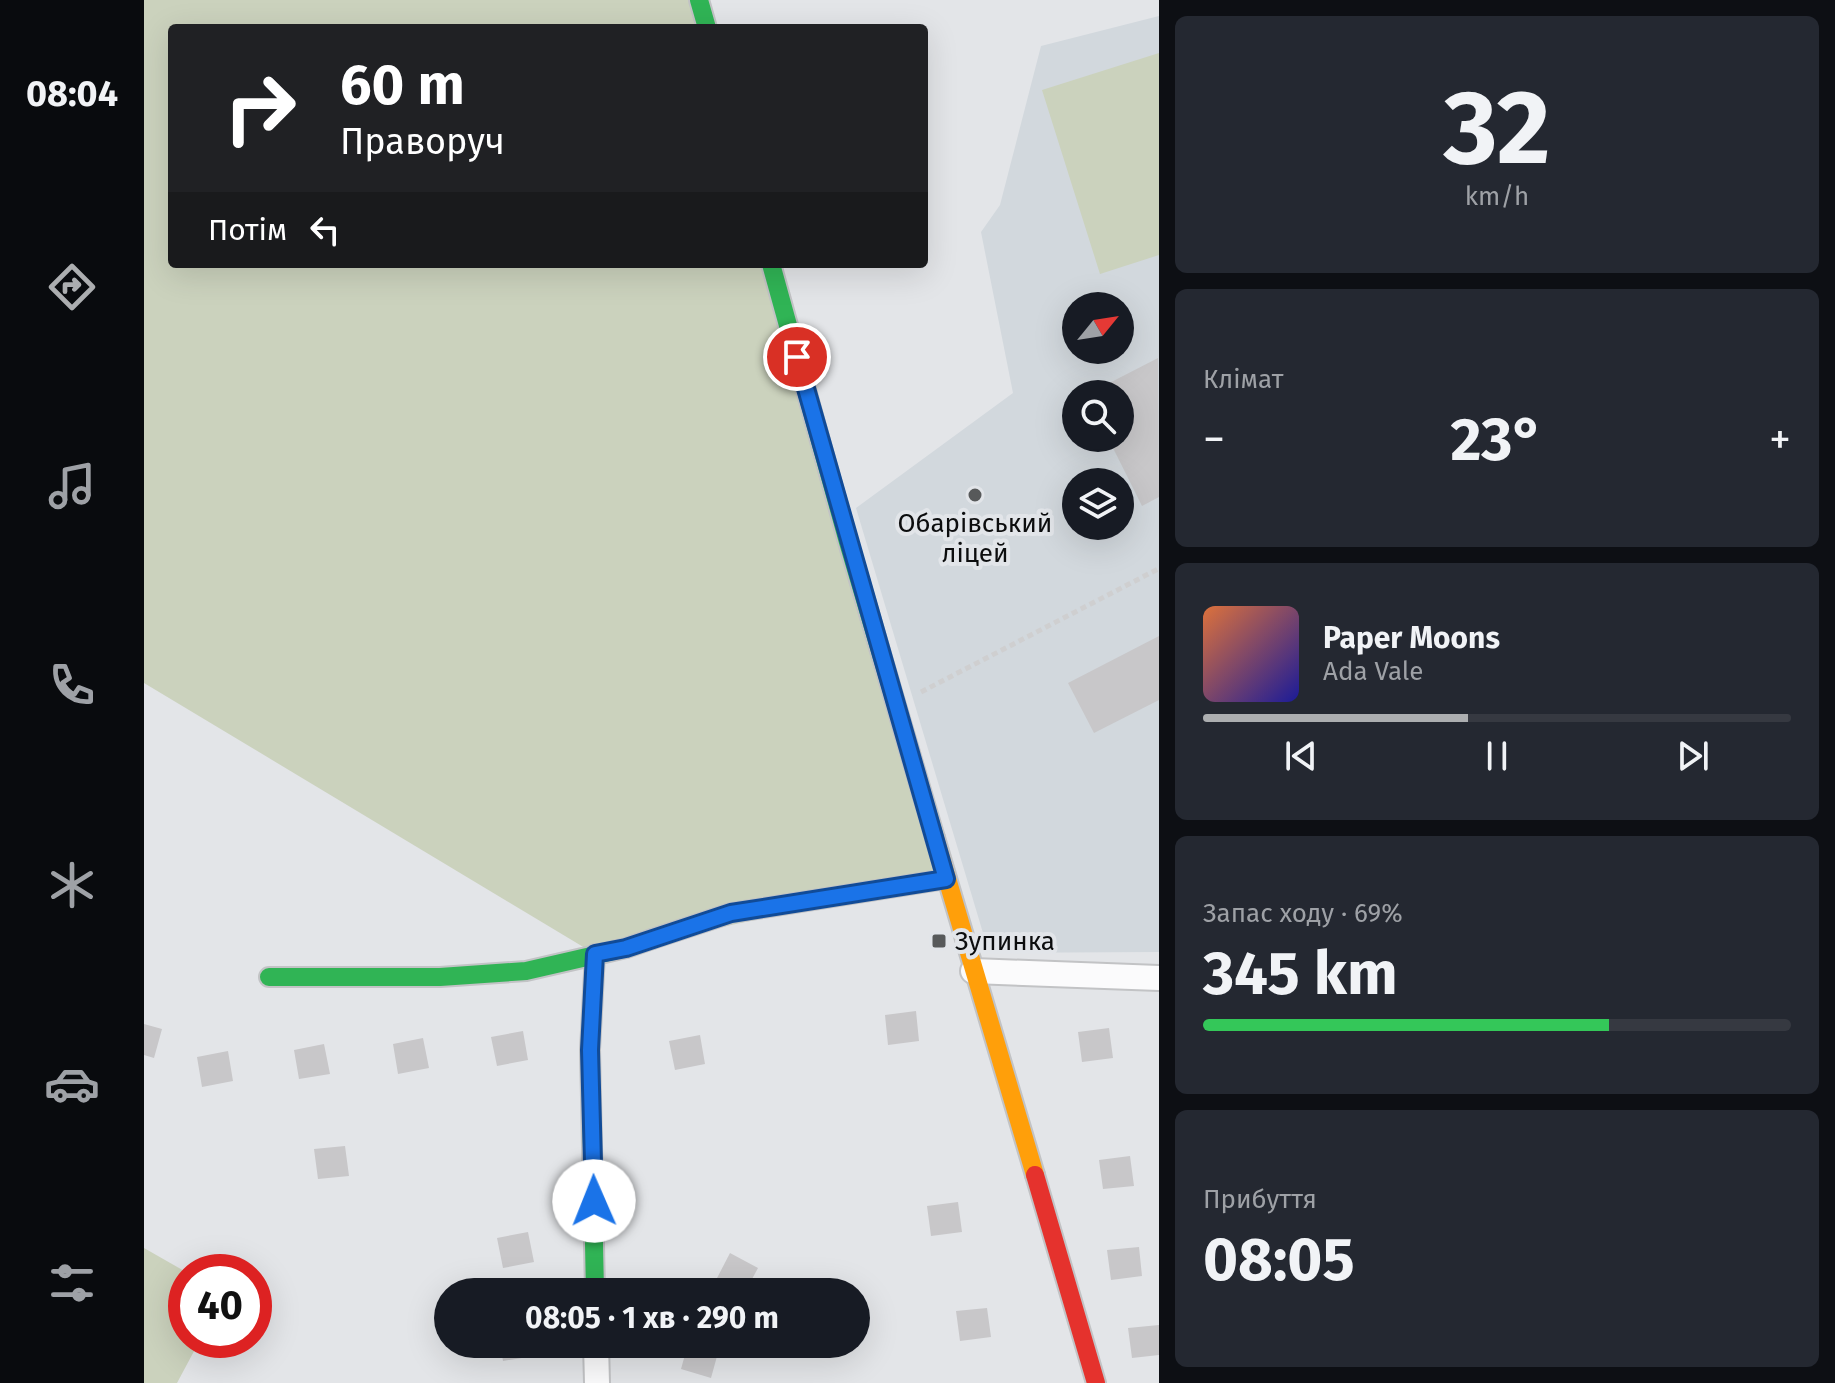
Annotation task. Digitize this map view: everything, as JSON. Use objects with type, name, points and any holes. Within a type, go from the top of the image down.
[{"type":"street","points":[[699,0],[706,24]]},
{"type":"street","points":[[772,268],[946,879],[1096,1383]]},
{"type":"street","points":[[269,977],[440,977],[512,972],[626,948],[731,913],[946,879]]},
{"type":"street","points":[[595,954],[590,1050],[595,1278]]},
{"type":"street","points":[[973,971],[1159,978]]},
{"type":"street","points":[[596,1358],[597,1383]]},
{"type":"path","points":[[896,706],[1158,569]]},
{"type":"shaded area","name":"Обарівський ліцей","points":[[1159,16],[1159,952],[989,953],[856,508],[1013,393],[981,232],[1000,205],[1041,46]]},
{"type":"green space","points":[[144,0],[699,0],[706,24],[168,24],[168,268],[772,268],[946,879],[595,954],[144,683]]},
{"type":"green space","points":[[1159,53],[1159,255],[1100,274],[1042,90]]},
{"type":"green space","points":[[144,1248],[168,1262],[168,1358],[190,1358],[177,1383],[144,1383]]},
{"type":"building","points":[[1158,358],[1159,497],[1142,506],[1134,490],[1134,468],[1123,468],[1115,452],[1134,452],[1134,380],[1115,380]]},
{"type":"building","points":[[1159,636],[1159,700],[1094,733],[1068,683]]},
{"type":"building","points":[[916,1011],[919,1041],[888,1045],[885,1015]]},
{"type":"building","points":[[144,1024],[162,1029],[154,1058],[144,1055]]},
{"type":"building","points":[[1109,1028],[1113,1058],[1082,1062],[1078,1032]]},
{"type":"building","points":[[523,1031],[528,1060],[497,1066],[491,1037]]},
{"type":"building","points":[[700,1035],[705,1064],[675,1070],[669,1041]]},
{"type":"building","points":[[423,1038],[429,1068],[398,1074],[393,1044]]},
{"type":"building","points":[[324,1044],[330,1074],[299,1079],[294,1050]]},
{"type":"building","points":[[228,1051],[233,1081],[202,1087],[197,1057]]},
{"type":"building","points":[[345,1146],[349,1176],[318,1179],[314,1149]]},
{"type":"building","points":[[1130,1156],[1134,1186],[1103,1189],[1099,1160]]},
{"type":"building","points":[[958,1202],[962,1232],[931,1236],[927,1206]]},
{"type":"building","points":[[528,1232],[534,1262],[503,1268],[497,1238]]},
{"type":"building","points":[[1139,1247],[1142,1276],[1111,1280],[1107,1250]]},
{"type":"building","points":[[730,1253],[758,1268],[753,1278],[717,1278]]},
{"type":"building","points":[[987,1308],[991,1337],[960,1341],[956,1311]]},
{"type":"building","points":[[1159,1325],[1159,1355],[1132,1358],[1128,1328]]},
{"type":"building","points":[[684,1358],[717,1358],[711,1378],[681,1369]]},
{"type":"traffic: fast","points":[[699,0],[706,24]]},
{"type":"traffic: fast","points":[[772,268],[935,838]]},
{"type":"traffic: fast","points":[[269,977],[440,977],[526,971],[652,939]]},
{"type":"traffic: fast","points":[[595,954],[590,1050],[595,1278]]},
{"type":"traffic: slow","points":[[935,838],[1035,1175]]},
{"type":"traffic: jam","points":[[652,939],[731,913],[946,879]]},
{"type":"traffic: jam","points":[[1035,1175],[1096,1383]]},
{"type":"place","name":"Обарівський ліцей","points":[[975,495]]},
{"type":"place","name":"Зупинка","points":[[939,941]]},
{"type":"route","points":[[594,1201],[590,1050],[595,954],[626,948],[731,913],[946,879],[797,357]]}]
